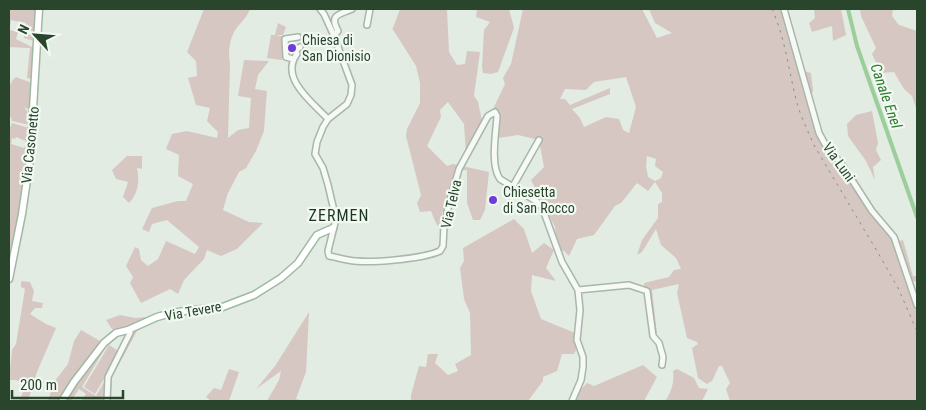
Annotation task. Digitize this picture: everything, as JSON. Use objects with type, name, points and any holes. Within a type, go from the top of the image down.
[{"type":"main road","name":"Via Casonetto","points":[[9,279],[22,214],[30,159],[39,9]]},
{"type":"main road","name":"Via Tevere","points":[[62,401],[104,343],[116,333],[130,330],[157,317],[220,308],[254,295],[281,278],[298,263],[318,235],[333,228]]},
{"type":"street","points":[[320,9],[334,36],[352,85],[352,95],[347,104],[328,119],[317,142],[315,154],[323,168],[336,219],[333,228]]},
{"type":"street","points":[[334,36],[338,31],[334,24],[334,18],[338,13],[352,9]]},
{"type":"street","points":[[367,25],[370,9]]},
{"type":"street","name":"Via Luni","points":[[784,9],[819,133],[872,211],[894,237],[917,304]]},
{"type":"street","points":[[293,60],[286,57],[285,39],[298,37]]},
{"type":"street","points":[[300,47],[296,50],[297,54],[293,60],[293,78],[296,84],[328,119]]},
{"type":"street","name":"Via Telva","points":[[333,228],[328,251],[329,256],[352,260],[382,260],[425,255],[440,251],[443,246],[444,226],[459,169],[488,116],[495,112],[497,116],[494,153],[497,175],[500,179],[536,201],[542,207],[562,262],[578,290],[580,310],[577,340],[583,357],[583,367],[582,380],[572,401]]},
{"type":"street","points":[[513,186],[539,140]]},
{"type":"street","points":[[578,290],[628,285],[647,291],[653,336],[659,343],[663,357],[662,364]]},
{"type":"street","points":[[107,401],[108,377],[130,330]]},
{"type":"shaded area","points":[[9,9],[36,9],[34,41],[24,38],[26,23],[11,20],[9,30]]},
{"type":"shaded area","points":[[204,9],[250,9],[247,16],[234,32],[230,44],[228,138],[238,130],[249,128],[251,98],[238,96],[244,60],[269,61],[258,75],[255,89],[267,91],[264,131],[256,151],[246,168],[239,172],[228,193],[223,210],[249,222],[263,223],[237,249],[221,256],[207,250],[204,259],[184,280],[178,294],[170,289],[141,303],[130,283],[133,277],[126,266],[135,247],[139,249],[141,260],[148,266],[158,259],[166,241],[195,254],[199,247],[167,220],[152,224],[149,232],[142,229],[152,208],[178,201],[186,201],[193,184],[178,176],[179,155],[166,149],[172,134],[187,131],[217,138],[218,132],[207,121],[210,108],[196,105],[188,78],[197,76],[196,61],[187,52]]},
{"type":"shaded area","points":[[400,9],[447,9],[449,52],[457,65],[465,64],[467,51],[480,52],[474,96],[478,102],[483,125],[466,155],[464,124],[448,102],[440,110],[441,117],[427,146],[447,166],[453,164],[489,172],[485,210],[480,220],[473,220],[467,203],[467,170],[462,170],[452,204],[442,212],[441,232],[431,211],[420,212],[417,203],[421,195],[406,136],[407,129],[420,103],[420,83],[416,66],[392,28]]},
{"type":"shaded area","points":[[477,9],[509,9],[514,28],[498,72],[491,74],[483,73],[482,67],[484,30],[490,22],[476,17]]},
{"type":"shaded area","points":[[523,9],[642,9],[657,38],[672,33],[655,23],[649,9],[783,9],[801,70],[811,73],[813,90],[810,102],[820,139],[894,242],[903,240],[913,276],[917,276],[917,282],[905,279],[917,309],[917,401],[730,401],[726,389],[730,383],[722,366],[719,366],[712,381],[707,384],[698,378],[692,348],[698,344],[687,338],[677,293],[679,284],[652,290],[657,334],[651,332],[644,283],[669,277],[674,270],[681,269],[676,258],[661,245],[656,229],[642,252],[637,255],[642,240],[658,218],[658,204],[662,202],[662,193],[655,182],[648,191],[637,183],[621,203],[615,206],[594,235],[577,239],[569,256],[564,251],[557,250],[555,227],[531,180],[544,167],[539,140],[518,135],[498,138],[499,116],[493,109],[505,84],[503,78],[511,64]],"holes":[[[626,77],[636,107],[629,133],[623,130],[619,119],[606,117],[584,127],[580,118],[572,109],[610,94],[610,88],[570,105],[565,99],[560,99],[565,89],[586,90],[594,82]],[[647,156],[656,159],[655,166],[663,172],[661,178],[655,181],[648,177]]]},
{"type":"shaded area","points":[[814,9],[841,9],[846,35],[833,41],[832,26],[812,32],[809,23],[815,18]]},
{"type":"shaded area","points":[[860,9],[893,9],[892,16],[899,25],[917,31],[917,111],[912,96],[904,89],[894,72],[881,73],[872,54],[876,48],[861,16]]},
{"type":"shaded area","points":[[278,23],[286,27],[283,35],[276,35],[284,37],[282,60],[267,58],[271,35],[275,35]]},
{"type":"shaded area","points":[[9,30],[18,32],[16,39],[34,48],[32,79],[27,78],[30,48],[9,47]]},
{"type":"shaded area","points":[[16,77],[32,83],[30,110],[24,107],[30,115],[29,125],[12,121],[9,116],[9,89]]},
{"type":"shaded area","points":[[872,111],[878,143],[876,150],[881,160],[873,167],[875,180],[866,161],[848,136],[847,124],[856,115]]},
{"type":"shaded area","points":[[12,123],[29,128],[28,142],[16,137],[15,139],[12,138],[11,144],[24,148],[27,144],[21,204],[9,265],[9,130]]},
{"type":"shaded area","points":[[127,156],[142,156],[142,169],[137,168],[138,187],[129,203],[123,197],[128,182],[116,179],[112,170]]},
{"type":"shaded area","points":[[514,219],[524,229],[532,253],[544,243],[554,250],[546,268],[556,281],[532,275],[531,291],[541,319],[575,333],[577,348],[574,354],[562,354],[557,371],[543,377],[543,381],[528,401],[411,401],[419,366],[426,367],[428,354],[438,354],[435,363],[448,375],[458,371],[455,364],[471,355],[470,313],[464,299],[460,268],[464,261],[463,248]]},
{"type":"shaded area","points":[[21,281],[30,282],[34,291],[32,301],[43,303],[42,308],[35,308],[30,314],[56,328],[37,372],[28,401],[19,401],[26,386],[16,380],[9,380],[12,350],[16,344],[25,289],[21,287]]},
{"type":"shaded area","points":[[309,312],[306,372],[296,399],[304,401],[267,401],[279,380],[281,371],[256,389],[275,366]]},
{"type":"shaded area","points":[[120,315],[135,318],[146,317],[136,325],[137,331],[112,377],[111,401],[81,401],[86,394],[79,389],[71,401],[48,401],[54,382],[68,364],[74,341],[81,330],[107,345],[82,387],[96,396],[133,333],[112,329],[106,320]]},
{"type":"shaded area","points":[[109,345],[120,352],[95,394],[84,387]]},
{"type":"shaded area","points":[[643,365],[657,377],[644,401],[575,401],[575,396],[587,383],[594,386]]},
{"type":"shaded area","points":[[229,369],[239,372],[229,401],[211,401],[206,397],[214,388],[221,390]]},
{"type":"shaded area","points":[[677,369],[694,378],[699,388],[708,389],[702,401],[665,401],[672,387],[673,371]]},
{"type":"waterway","name":"Canale Enel","points":[[848,9],[857,46],[917,217]]},
{"type":"railway","points":[[772,9],[784,45],[798,107],[808,132],[898,288],[917,331]]},
{"type":"place","name":"Chiesa di San Dionisio","points":[[292,48]]},
{"type":"place","name":"Chiesetta di San Rocco","points":[[493,200]]},
{"type":"district","name":"ZERMEN","points":[[339,215]]}]
